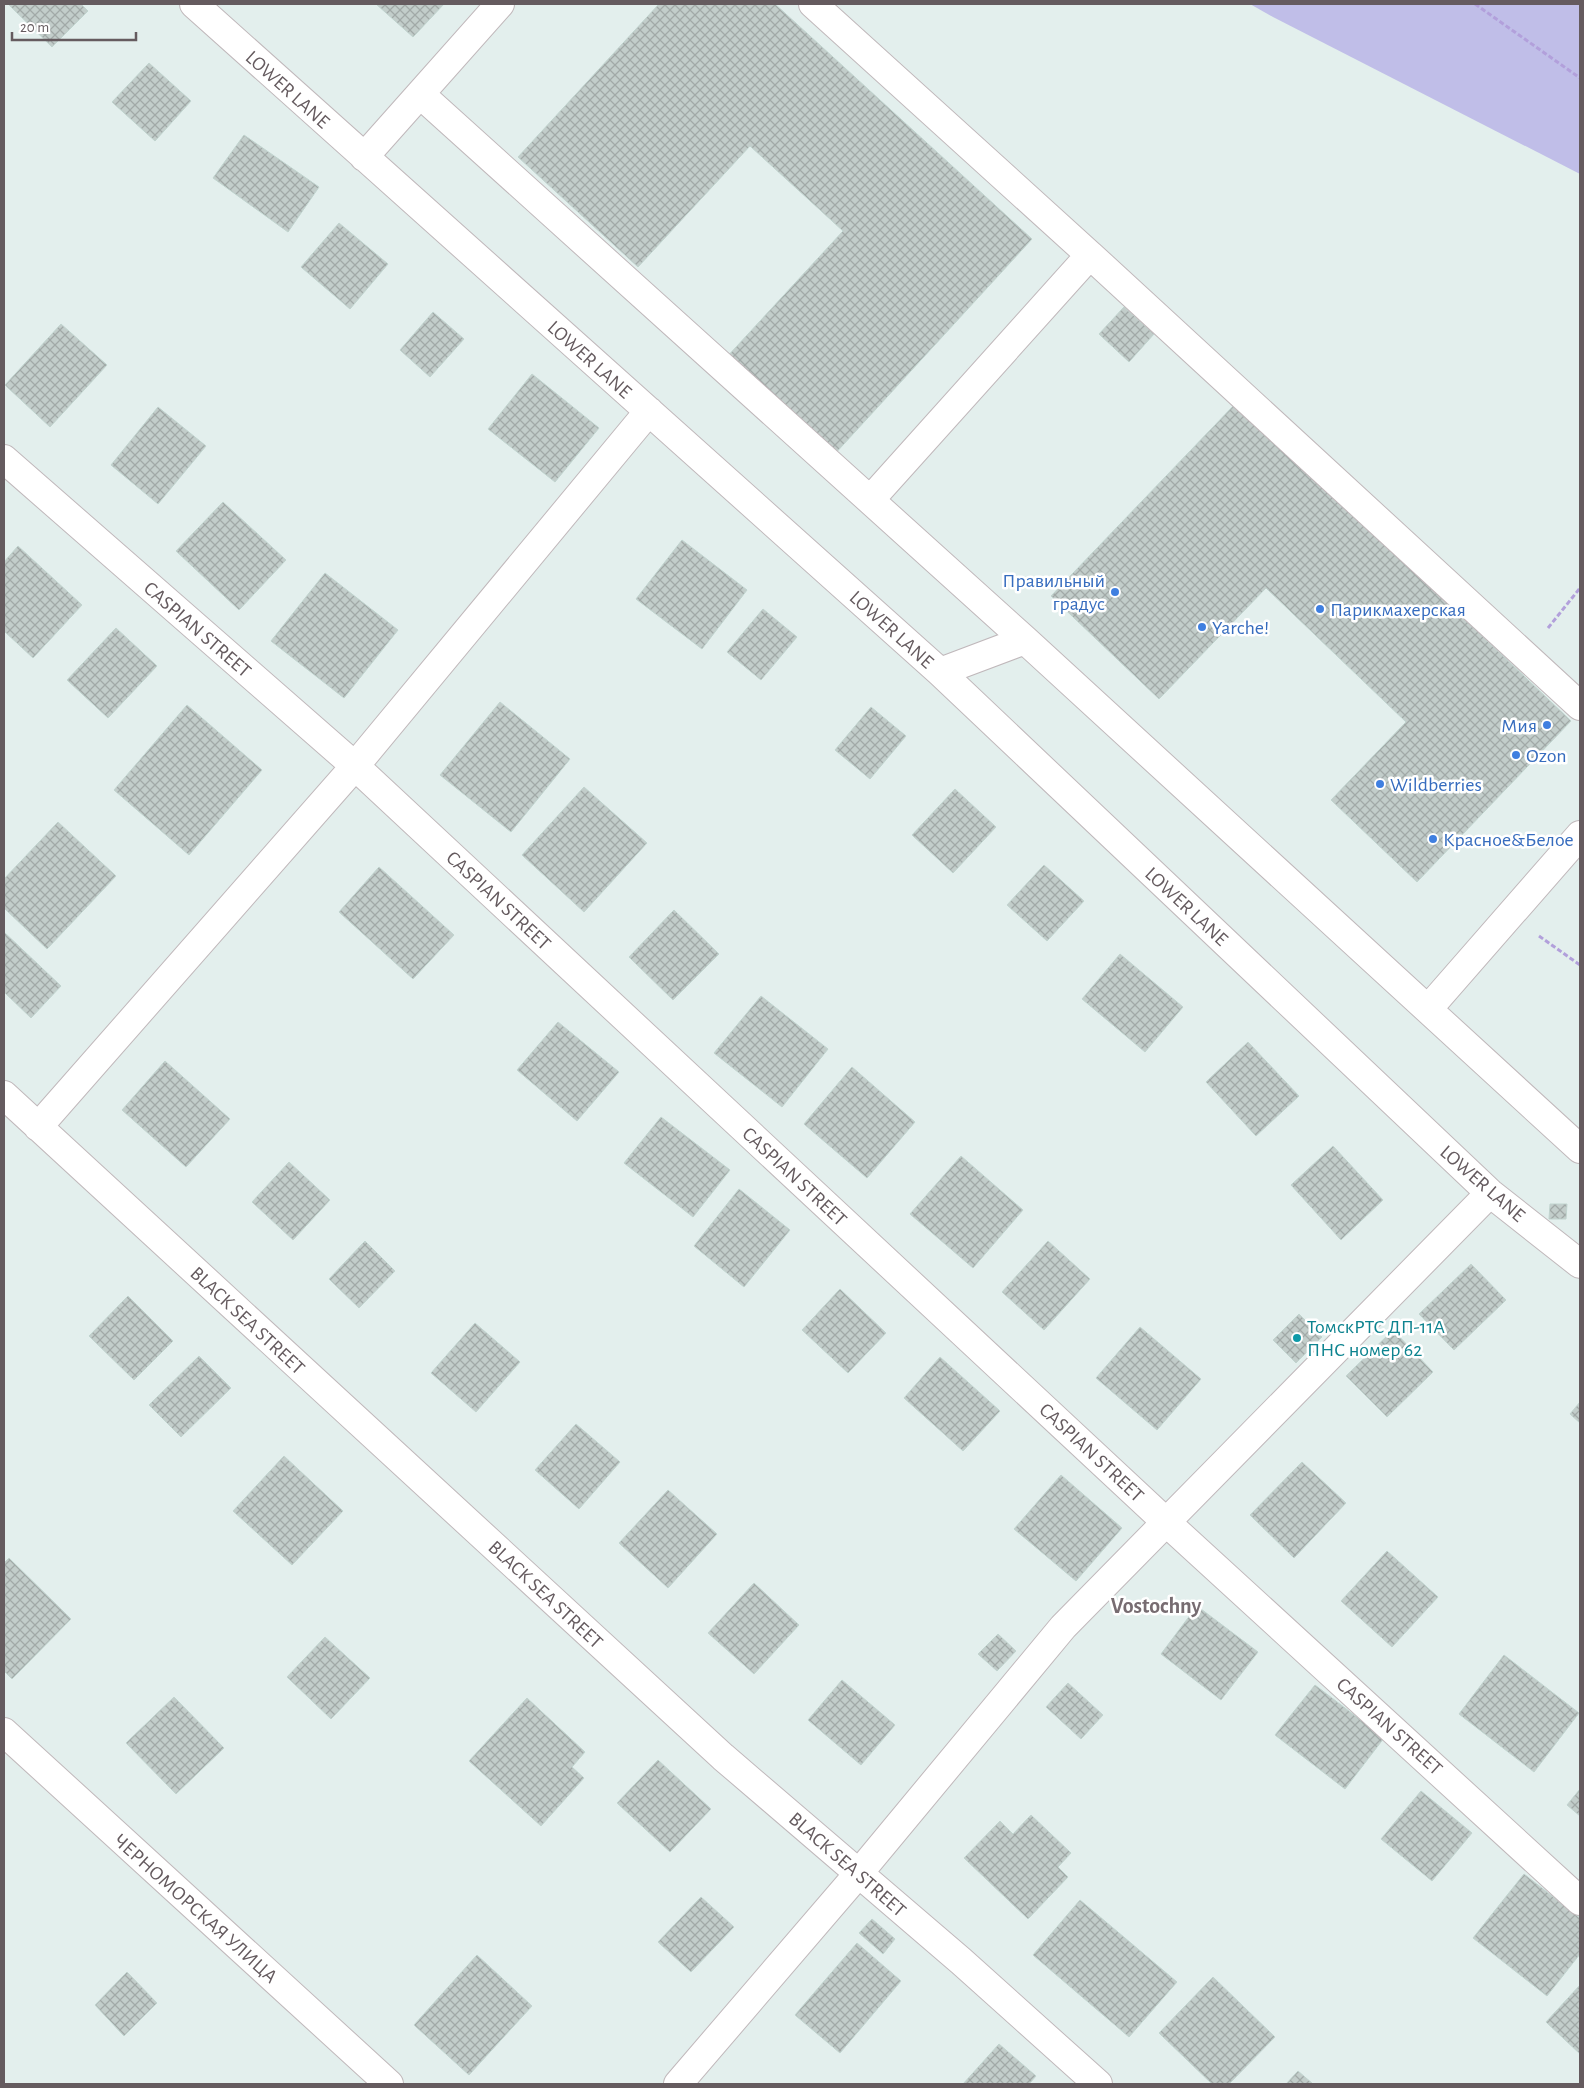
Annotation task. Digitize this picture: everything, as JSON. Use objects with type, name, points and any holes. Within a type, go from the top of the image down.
[{"type":"street","name":"LOWER LANE","points":[[194,4],[940,672],[1490,1193],[1580,1264]]},
{"type":"street","points":[[364,157],[500,4]]},
{"type":"street","points":[[813,4],[1090,255],[1580,706]]},
{"type":"street","points":[[420,94],[1025,640],[1580,1149]]},
{"type":"street","points":[[870,500],[1090,255]]},
{"type":"street","points":[[38,1126],[355,766],[649,411]]},
{"type":"street","name":"CASPIAN STREET","points":[[4,459],[355,766],[1166,1522],[1580,1901]]},
{"type":"street","points":[[940,672],[1025,640]]},
{"type":"street","points":[[1428,1009],[1580,835]]},
{"type":"street","name":"BLACK SEA STREET","points":[[4,1095],[723,1757],[961,1961],[1098,2084]]},
{"type":"street","points":[[678,2084],[859,1873],[1063,1627],[1490,1193]]},
{"type":"street","name":"ЧЕРНОМОРСКАЯ УЛИЦА","points":[[4,1732],[389,2084]]},
{"type":"path","points":[[1475,4],[1580,78]]},
{"type":"path","points":[[1523,654],[1555,621],[1580,588]]},
{"type":"path","points":[[1510,916],[1580,965]]},
{"type":"shaded area","points":[[1250,4],[1580,4],[1580,174],[1273,17]]},
{"type":"building","points":[[8,4],[81,4],[88,11],[52,47]]},
{"type":"building","points":[[376,4],[444,4],[413,37]]},
{"type":"building","points":[[659,4],[775,4],[1032,239],[832,457],[725,359],[843,231],[750,146],[638,267],[518,157]]},
{"type":"building","points":[[149,63],[191,101],[155,141],[112,102]]},
{"type":"building","points":[[244,135],[319,187],[288,232],[213,178]]},
{"type":"building","points":[[339,223],[388,264],[350,309],[301,267]]},
{"type":"building","points":[[1124,307],[1154,334],[1129,362],[1099,334]]},
{"type":"building","points":[[433,312],[464,339],[430,377],[400,350]]},
{"type":"building","points":[[61,324],[107,365],[50,427],[5,385]]},
{"type":"building","points":[[532,374],[599,428],[555,482],[488,429]]},
{"type":"building","points":[[1237,402],[1571,721],[1417,882],[1331,800],[1406,722],[1266,588],[1159,699],[1051,596]]},
{"type":"building","points":[[158,407],[206,446],[158,504],[111,465]]},
{"type":"building","points":[[223,502],[286,560],[239,610],[176,551]]},
{"type":"building","points":[[682,540],[747,590],[702,649],[636,599]]},
{"type":"building","points":[[18,546],[82,605],[33,658],[4,631],[4,562]]},
{"type":"building","points":[[325,573],[398,630],[344,698],[271,641]]},
{"type":"building","points":[[763,609],[797,637],[761,680],[727,652]]},
{"type":"building","points":[[116,628],[157,666],[108,718],[67,680]]},
{"type":"building","points":[[500,702],[570,759],[511,832],[440,775]]},
{"type":"building","points":[[187,705],[262,770],[189,855],[114,790]]},
{"type":"building","points":[[871,707],[906,736],[870,779],[835,750]]},
{"type":"building","points":[[584,787],[647,843],[584,912],[522,855]]},
{"type":"building","points":[[955,789],[996,827],[953,873],[912,835]]},
{"type":"building","points":[[58,822],[116,876],[47,949],[4,908],[4,879]]},
{"type":"building","points":[[1044,865],[1084,901],[1047,941],[1007,905]]},
{"type":"building","points":[[379,867],[454,935],[413,979],[339,912]]},
{"type":"building","points":[[674,910],[719,954],[673,1000],[629,957]]},
{"type":"building","points":[[4,932],[61,986],[31,1018],[4,992]]},
{"type":"building","points":[[1120,954],[1183,1007],[1145,1052],[1082,999]]},
{"type":"building","points":[[761,996],[828,1049],[782,1107],[714,1053]]},
{"type":"building","points":[[558,1022],[619,1072],[577,1121],[517,1070]]},
{"type":"building","points":[[1248,1042],[1299,1096],[1256,1136],[1206,1082]]},
{"type":"building","points":[[165,1061],[230,1119],[186,1167],[122,1110]]},
{"type":"building","points":[[852,1067],[915,1122],[867,1178],[804,1124]]},
{"type":"building","points":[[661,1117],[730,1170],[693,1217],[624,1163]]},
{"type":"building","points":[[1333,1146],[1383,1200],[1341,1240],[1291,1185]]},
{"type":"building","points":[[961,1156],[1023,1210],[973,1268],[910,1214]]},
{"type":"building","points":[[289,1162],[330,1200],[293,1240],[252,1202]]},
{"type":"building","points":[[739,1189],[790,1230],[744,1287],[694,1246]]},
{"type":"building","points":[[1550,1204],[1567,1204],[1566,1219],[1549,1219]]},
{"type":"building","points":[[365,1241],[395,1271],[359,1308],[329,1279]]},
{"type":"building","points":[[1048,1241],[1090,1279],[1044,1330],[1002,1292]]},
{"type":"building","points":[[1471,1264],[1506,1300],[1454,1350],[1419,1314]]},
{"type":"building","points":[[840,1289],[886,1333],[848,1373],[802,1330]]},
{"type":"building","points":[[128,1296],[173,1341],[134,1380],[89,1336]]},
{"type":"building","name":"ТомскРТС ДП-11А ПНС номер 62","points":[[1299,1314],[1322,1337],[1296,1363],[1273,1340]]},
{"type":"building","points":[[475,1323],[520,1362],[476,1412],[431,1373]]},
{"type":"building","points":[[1140,1327],[1201,1379],[1157,1430],[1096,1378]]},
{"type":"building","points":[[1393,1330],[1433,1372],[1387,1417],[1346,1376]]},
{"type":"building","points":[[199,1356],[231,1388],[181,1437],[149,1405]]},
{"type":"building","points":[[940,1357],[1000,1411],[963,1451],[904,1398]]},
{"type":"building","points":[[1580,1402],[1580,1423],[1570,1414]]},
{"type":"building","points":[[576,1424],[620,1462],[579,1509],[535,1470]]},
{"type":"building","points":[[284,1456],[343,1511],[292,1565],[233,1511]]},
{"type":"building","points":[[1302,1462],[1346,1503],[1294,1558],[1250,1515]]},
{"type":"building","points":[[1061,1475],[1122,1528],[1076,1581],[1014,1529]]},
{"type":"building","points":[[668,1490],[717,1534],[668,1588],[619,1543]]},
{"type":"building","points":[[1387,1551],[1438,1597],[1392,1647],[1341,1601]]},
{"type":"building","points":[[9,1558],[71,1619],[12,1679],[4,1671],[4,1563]]},
{"type":"building","points":[[754,1583],[799,1625],[754,1674],[708,1633]]},
{"type":"building","points":[[1197,1606],[1258,1652],[1221,1700],[1161,1654]]},
{"type":"building","points":[[998,1634],[1016,1651],[997,1671],[978,1654]]},
{"type":"building","points":[[325,1637],[370,1678],[331,1719],[287,1677]]},
{"type":"building","points":[[1504,1655],[1579,1713],[1534,1772],[1459,1714]]},
{"type":"building","points":[[842,1680],[895,1725],[861,1765],[808,1720]]},
{"type":"building","points":[[1068,1683],[1103,1715],[1081,1739],[1046,1707]]},
{"type":"building","points":[[1315,1685],[1384,1738],[1345,1789],[1275,1735]]},
{"type":"building","points":[[174,1697],[224,1748],[176,1794],[126,1743]]},
{"type":"building","points":[[527,1698],[585,1752],[572,1767],[584,1778],[541,1826],[469,1761]]},
{"type":"building","points":[[658,1760],[711,1809],[670,1852],[617,1803]]},
{"type":"building","points":[[1580,1789],[1580,1816],[1567,1805]]},
{"type":"building","points":[[1421,1791],[1472,1833],[1432,1881],[1381,1839]]},
{"type":"building","points":[[1031,1815],[1071,1853],[1058,1867],[1068,1877],[1028,1919],[964,1858],[1000,1821],[1013,1834]]},
{"type":"building","points":[[1524,1874],[1580,1918],[1580,1954],[1547,1996],[1473,1938]]},
{"type":"building","points":[[701,1897],[734,1927],[691,1972],[658,1942]]},
{"type":"building","points":[[1080,1900],[1177,1982],[1129,2037],[1033,1955]]},
{"type":"building","points":[[872,1919],[895,1939],[883,1954],[859,1933]]},
{"type":"building","points":[[857,1943],[901,1981],[840,2053],[795,2015]]},
{"type":"building","points":[[477,1955],[532,2006],[469,2075],[414,2025]]},
{"type":"building","points":[[127,1972],[157,2003],[124,2036],[95,2005]]},
{"type":"building","points":[[1213,1977],[1275,2037],[1229,2084],[1212,2084],[1159,2033]]},
{"type":"building","points":[[1580,1985],[1580,2054],[1546,2022]]},
{"type":"building","points":[[999,2044],[1036,2076],[1029,2084],[963,2084]]},
{"type":"building","points":[[1298,2071],[1313,2084],[1286,2084]]},
{"type":"place","name":"Правильный градус","points":[[1115,592]]},
{"type":"place","name":"Парикмахерская","points":[[1320,609]]},
{"type":"place","name":"Yarche!","points":[[1202,627]]},
{"type":"place","name":"Мия","points":[[1547,725]]},
{"type":"place","name":"Ozon","points":[[1516,755]]},
{"type":"place","name":"Wildberries","points":[[1380,784]]},
{"type":"place","name":"Красное&Белое","points":[[1433,839]]},
{"type":"place","name":"ТомскРТС ДП-11А ПНС номер 62","points":[[1297,1338]]},
{"type":"district","name":"Vostochny","points":[[1156,1605]]}]
